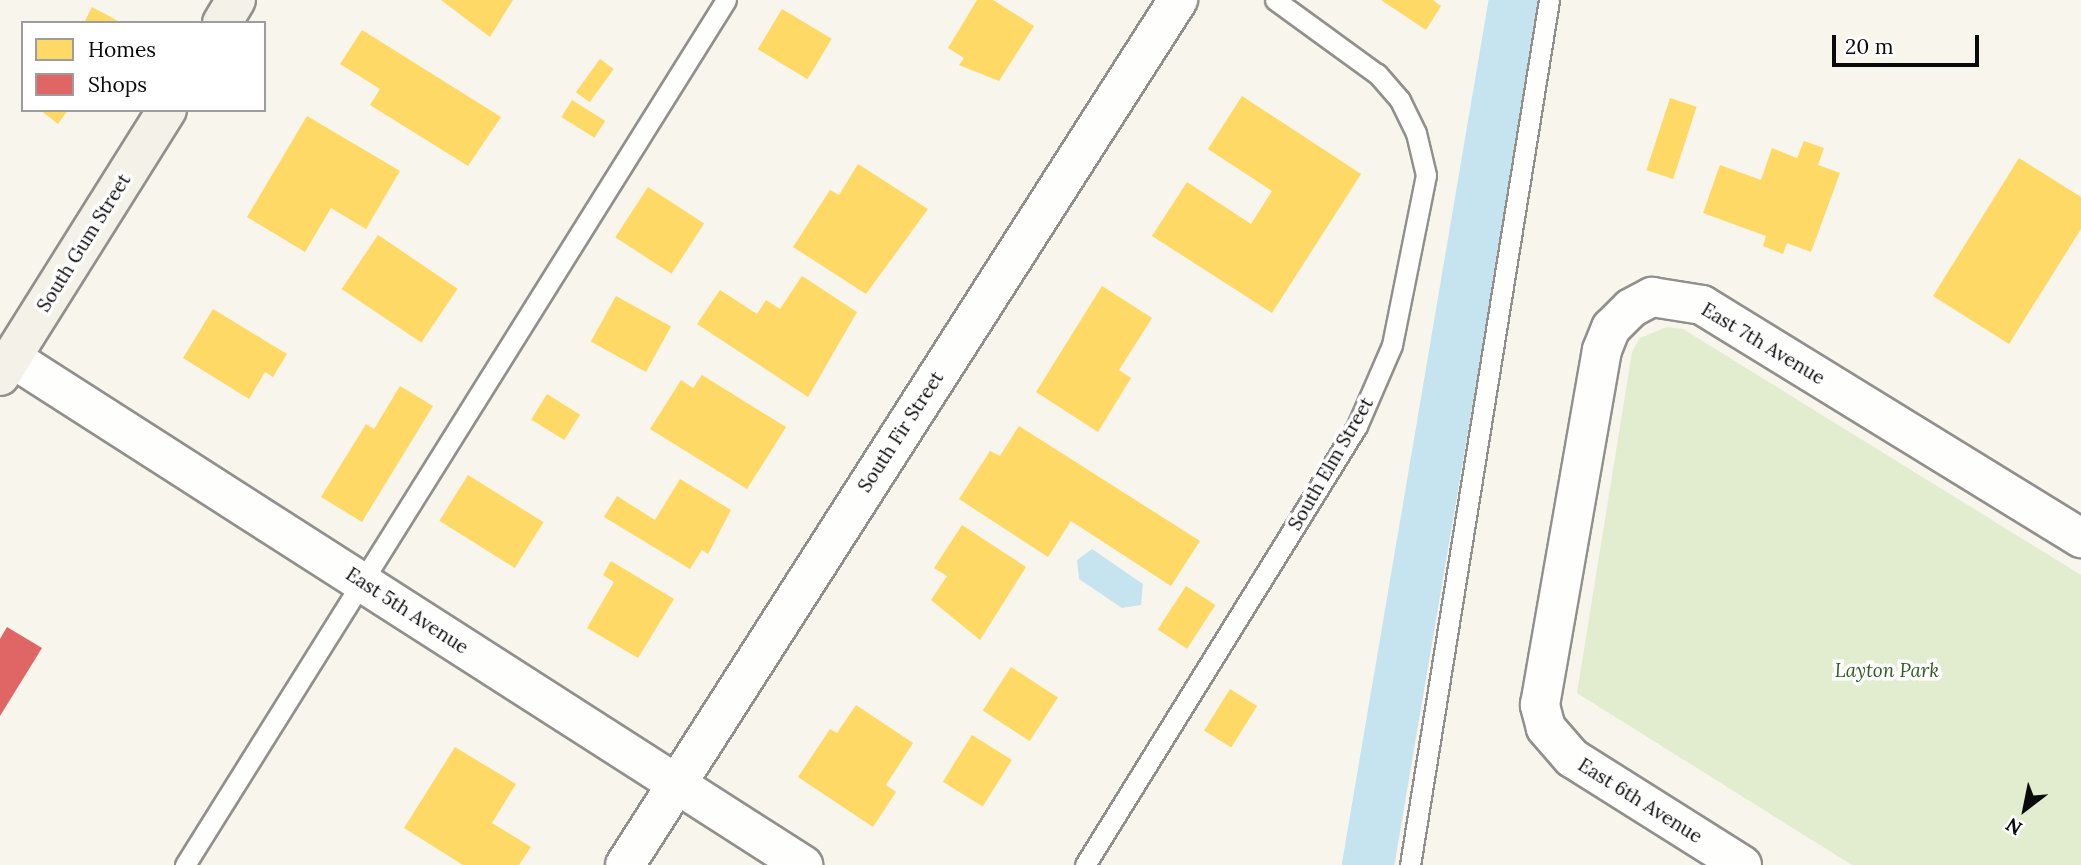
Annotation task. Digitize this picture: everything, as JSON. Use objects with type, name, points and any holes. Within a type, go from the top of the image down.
[{"type":"main road","name":"South Gum Street","points":[[6,367],[166,112]]},
{"type":"street","name":"South Fir Street","points":[[625,865],[1178,0]]},
{"type":"street","name":"East 7th Avenue","points":[[1546,728],[1542,678],[1602,350],[1611,328],[1652,297],[1702,305],[2081,538]]},
{"type":"street","name":"East 5th Avenue","points":[[6,367],[363,583],[803,865]]},
{"type":"street","name":"East 6th Avenue","points":[[1546,728],[1572,758],[1742,865]]},
{"type":"lane","points":[[185,865],[726,0]]},
{"type":"lane","name":"South Elm Street","points":[[1085,865],[1357,426],[1392,345],[1426,175],[1400,100],[1341,43],[1275,0]]},
{"type":"lane","points":[[1410,865],[1549,0]]},
{"type":"green space","name":"Layton Park","points":[[1667,327],[1683,329],[2081,575],[2081,865],[1852,865],[1577,693],[1632,352],[1640,338]]},
{"type":"water","points":[[1092,549],[1143,584],[1141,605],[1122,608],[1079,579],[1077,560]]},
{"type":"building: Homes","points":[[441,0],[513,0],[490,37]]},
{"type":"building: Homes","points":[[977,0],[993,0],[1034,26],[999,81],[959,65],[964,58],[948,48]]},
{"type":"building: Homes","points":[[1381,0],[1433,0],[1441,6],[1426,30]]},
{"type":"building: Homes","points":[[92,7],[118,21],[85,21]]},
{"type":"building: Homes","points":[[782,9],[832,39],[808,79],[758,49]]},
{"type":"building: Homes","points":[[362,30],[501,117],[468,166],[370,105],[380,89],[340,64]]},
{"type":"building: Homes","points":[[600,59],[614,69],[590,102],[576,92]]},
{"type":"building: Homes","points":[[1242,96],[1361,174],[1272,313],[1152,236],[1187,182],[1251,224],[1272,191],[1208,149]]},
{"type":"building: Homes","points":[[1670,98],[1697,107],[1673,179],[1647,170]]},
{"type":"building: Homes","points":[[572,100],[605,121],[594,138],[561,117]]},
{"type":"building: Homes","points":[[43,112],[67,112],[58,124]]},
{"type":"building: Homes","points":[[307,116],[400,171],[366,229],[331,208],[305,252],[247,217]]},
{"type":"building: Homes","points":[[1804,141],[1824,148],[1818,165],[1840,173],[1811,252],[1787,243],[1783,254],[1763,246],[1766,236],[1703,213],[1720,165],[1761,180],[1772,148],[1797,158]]},
{"type":"building: Homes","points":[[2019,158],[2081,197],[2081,229],[2009,344],[1933,296]]},
{"type":"building: Homes","points":[[858,164],[928,209],[866,294],[793,247],[830,190],[839,195]]},
{"type":"building: Homes","points":[[648,187],[704,223],[672,274],[615,237]]},
{"type":"building: Homes","points":[[378,235],[458,289],[421,343],[342,289]]},
{"type":"building: Homes","points":[[802,276],[857,312],[808,397],[697,324],[720,290],[757,314],[766,300],[780,309]]},
{"type":"building: Homes","points":[[1102,286],[1152,318],[1119,370],[1131,378],[1098,432],[1036,392]]},
{"type":"building: Homes","points":[[616,296],[671,327],[646,372],[591,341]]},
{"type":"building: Homes","points":[[213,309],[287,354],[273,377],[265,372],[249,399],[183,358]]},
{"type":"building: Homes","points":[[702,375],[786,427],[747,489],[650,429],[681,380],[693,388]]},
{"type":"building: Homes","points":[[400,386],[433,406],[362,522],[321,497],[366,424],[374,429]]},
{"type":"building: Homes","points":[[547,394],[580,415],[564,440],[531,419]]},
{"type":"building: Homes","points":[[1019,426],[1200,541],[1171,586],[1071,521],[1048,557],[959,499],[990,451],[1000,456]]},
{"type":"building: Homes","points":[[468,475],[543,522],[515,568],[439,521]]},
{"type":"building: Homes","points":[[680,479],[731,510],[708,554],[702,550],[690,569],[604,517],[617,496],[655,520]]},
{"type":"building: Homes","points":[[962,525],[1026,567],[980,640],[931,600],[947,576],[934,568]]},
{"type":"building: Homes","points":[[611,561],[674,599],[638,658],[587,628],[614,582],[603,575]]},
{"type":"building: Homes","points":[[1186,586],[1215,605],[1187,649],[1158,630]]},
{"type":"building: Homes","points":[[1011,667],[1058,697],[1030,741],[983,711]]},
{"type":"building: Homes","points":[[1230,689],[1257,706],[1231,748],[1204,731]]},
{"type":"building: Homes","points":[[856,705],[913,743],[886,785],[896,792],[873,827],[798,777],[830,729],[837,733]]},
{"type":"building: Homes","points":[[972,735],[1012,760],[983,807],[943,782]]},
{"type":"building: Homes","points":[[455,747],[516,784],[492,823],[531,847],[519,865],[463,865],[404,828]]},
{"type":"building: Shops","points":[[7,627],[42,648],[0,716],[0,639]]},
{"type":"waterway","points":[[1368,865],[1515,0]]}]
